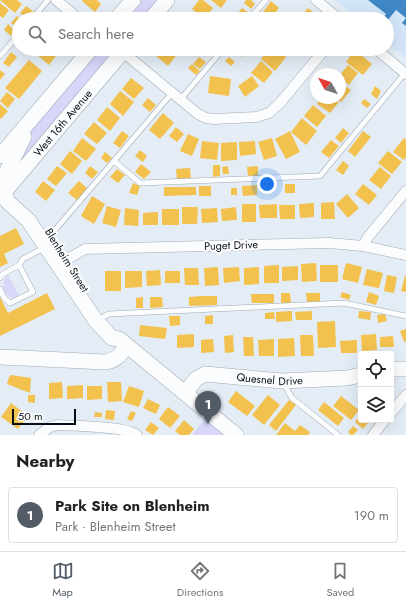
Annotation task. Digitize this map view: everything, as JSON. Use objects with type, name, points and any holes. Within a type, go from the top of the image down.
[{"type":"street","points":[[56,0],[70,12]]},
{"type":"street","points":[[122,12],[133,0]]},
{"type":"street","points":[[157,12],[167,0]]},
{"type":"street","points":[[316,0],[331,12]]},
{"type":"street","points":[[0,156],[85,56]]},
{"type":"street","name":"West 16th Avenue","points":[[1,193],[117,56]]},
{"type":"street","points":[[129,56],[198,114],[206,118],[214,119],[262,116],[275,108],[319,56]]},
{"type":"street","points":[[384,56],[405,74]]},
{"type":"street","points":[[1,193],[4,177],[25,135],[30,121]]},
{"type":"street","points":[[363,246],[368,237],[406,191]]},
{"type":"street","name":"Blenheim Street","points":[[1,193],[14,196],[35,214],[45,226],[48,240],[96,321],[112,338],[123,343],[236,435]]},
{"type":"street","name":"Puget Drive","points":[[62,262],[85,249],[329,242],[363,246],[406,255]]},
{"type":"street","name":"Blenheim Street","points":[[62,262],[117,333],[123,343]]},
{"type":"street","points":[[0,357],[112,362],[120,355],[123,343]]},
{"type":"street","points":[[394,369],[406,369]]},
{"type":"street","name":"Quesnel Drive","points":[[185,393],[196,379],[205,374],[282,381],[347,378],[358,376]]},
{"type":"street","points":[[394,409],[406,395]]},
{"type":"street","points":[[373,435],[383,423]]},
{"type":"street","points":[[41,433],[57,425],[116,429],[123,433],[134,433],[137,435]]},
{"type":"lane","points":[[38,12],[48,0]]},
{"type":"lane","points":[[255,12],[266,0]]},
{"type":"lane","points":[[0,56],[12,42]]},
{"type":"lane","points":[[180,100],[218,56]]},
{"type":"lane","points":[[114,161],[140,183],[320,176],[405,74]]},
{"type":"lane","points":[[0,278],[3,274],[19,265],[24,259],[48,240],[172,93]]},
{"type":"lane","points":[[0,289],[4,298],[10,303],[32,292],[19,265]]},
{"type":"lane","points":[[104,317],[109,314],[344,303],[406,316]]},
{"type":"lane","points":[[282,381],[292,398],[338,435]]},
{"type":"shaded area","points":[[139,0],[162,0],[151,12],[129,12]]},
{"type":"shaded area","points":[[335,0],[406,0],[406,58],[394,48],[394,12],[350,12]]},
{"type":"shaded area","points":[[94,56],[108,56],[22,164],[7,174],[35,125],[80,69]]},
{"type":"shaded area","points":[[8,275],[19,296],[13,298],[10,297],[5,291],[3,284]]},
{"type":"shaded area","points":[[206,417],[225,431],[222,435],[192,435]]},
{"type":"building: Homes","points":[[0,0],[17,0],[22,4],[16,12]]},
{"type":"building: Homes","points":[[97,0],[101,4],[95,12],[82,1]]},
{"type":"building: Homes","points":[[199,0],[203,0],[213,8],[210,12],[196,12],[192,9]]},
{"type":"building: Homes","points":[[211,0],[227,0],[221,8]]},
{"type":"building: Homes","points":[[246,0],[251,0],[255,4],[251,9],[244,3]]},
{"type":"building: Homes","points":[[271,1],[279,8],[276,12],[263,12]]},
{"type":"building: Homes","points":[[0,3],[9,10],[3,18],[0,16]]},
{"type":"building: Homes","points":[[26,6],[34,12],[21,12]]},
{"type":"building: Homes","points":[[242,8],[248,12],[239,12]]},
{"type":"building: Homes","points":[[308,8],[313,12],[305,12]]},
{"type":"building: Homes","points":[[8,24],[12,28],[12,35],[11,36],[4,30]]},
{"type":"building: Homes","points":[[11,52],[12,56],[17,57],[9,67],[3,63]]},
{"type":"building: Homes","points":[[38,56],[56,56],[49,65]]},
{"type":"building: Homes","points":[[156,56],[176,56],[168,66]]},
{"type":"building: Homes","points":[[263,56],[286,57],[275,71],[261,59]]},
{"type":"building: Homes","points":[[350,56],[362,56],[372,64],[363,75],[346,62]]},
{"type":"building: Homes","points":[[199,57],[206,62],[200,69],[193,64]]},
{"type":"building: Homes","points":[[229,57],[235,62],[231,66],[225,61]]},
{"type":"building: Homes","points":[[29,60],[42,71],[19,99],[5,88]]},
{"type":"building: Homes","points":[[261,61],[273,72],[264,83],[251,73]]},
{"type":"building: Homes","points":[[192,64],[200,71],[196,75],[188,68]]},
{"type":"building: Homes","points":[[348,65],[358,73],[349,85],[346,83],[346,68]]},
{"type":"building: Homes","points":[[0,70],[5,74],[0,80]]},
{"type":"building: Homes","points":[[210,76],[231,79],[229,96],[208,93]]},
{"type":"building: Homes","points":[[252,76],[259,86],[245,97],[238,86]]},
{"type":"building: Homes","points":[[131,78],[144,88],[134,99],[122,89]]},
{"type":"building: Homes","points":[[346,86],[351,90],[346,96]]},
{"type":"building: Homes","points":[[375,86],[381,91],[377,99],[371,94]]},
{"type":"building: Homes","points":[[120,91],[134,102],[123,116],[110,104]]},
{"type":"building: Homes","points":[[7,92],[15,99],[8,108],[0,101]]},
{"type":"building: Homes","points":[[148,98],[156,105],[150,112],[142,105]]},
{"type":"building: Homes","points":[[364,99],[371,104],[367,108],[361,103]]},
{"type":"building: Homes","points":[[0,104],[8,111],[1,119],[0,118]]},
{"type":"building: Homes","points":[[317,104],[337,104],[330,113]]},
{"type":"building: Homes","points":[[313,105],[326,116],[317,127],[304,116]]},
{"type":"building: Homes","points":[[107,107],[120,118],[110,131],[97,120]]},
{"type":"building: Homes","points":[[163,113],[174,123],[160,139],[149,130]]},
{"type":"building: Homes","points":[[302,118],[317,131],[306,145],[291,132]]},
{"type":"building: Homes","points":[[94,122],[107,133],[97,144],[84,134]]},
{"type":"building: Homes","points":[[176,127],[184,134],[177,142],[169,136]]},
{"type":"building: Homes","points":[[343,128],[349,133],[341,143],[335,138]]},
{"type":"building: Homes","points":[[122,131],[129,136],[120,148],[113,143]]},
{"type":"building: Homes","points":[[290,131],[300,152],[286,159],[275,139]]},
{"type":"building: Homes","points":[[363,131],[371,137],[355,157],[348,151]]},
{"type":"building: Homes","points":[[188,134],[199,139],[192,156],[180,151]]},
{"type":"building: Homes","points":[[82,138],[96,149],[86,161],[73,151]]},
{"type":"building: Homes","points":[[272,138],[277,156],[264,160],[258,142]]},
{"type":"building: Homes","points":[[404,138],[406,140],[406,157],[404,160],[393,152]]},
{"type":"building: Homes","points":[[331,140],[339,146],[329,158],[321,152]]},
{"type":"building: Homes","points":[[202,141],[219,143],[217,160],[200,158]]},
{"type":"building: Homes","points":[[255,141],[256,154],[240,156],[239,142]]},
{"type":"building: Homes","points":[[237,142],[237,160],[221,161],[221,143]]},
{"type":"building: Homes","points":[[140,150],[147,156],[143,162],[135,156]]},
{"type":"building: Homes","points":[[70,151],[82,161],[72,174],[60,164]]},
{"type":"building: Homes","points":[[388,151],[402,162],[392,174],[378,163]]},
{"type":"building: Homes","points":[[105,152],[112,158],[107,163],[101,158]]},
{"type":"building: Homes","points":[[343,161],[349,166],[343,175],[336,170]]},
{"type":"building: Homes","points":[[141,164],[151,172],[144,179],[135,172]]},
{"type":"building: Homes","points":[[213,165],[220,165],[220,176],[213,177]]},
{"type":"building: Homes","points":[[57,166],[67,173],[56,186],[47,179]]},
{"type":"building: Homes","points":[[90,166],[98,172],[92,179],[85,173]]},
{"type":"building: Homes","points":[[228,166],[229,174],[223,174],[222,167]]},
{"type":"building: Homes","points":[[258,166],[258,176],[248,176],[247,167]]},
{"type":"building: Homes","points":[[380,167],[391,176],[381,189],[369,180]]},
{"type":"building: Homes","points":[[190,168],[191,178],[177,179],[176,169]]},
{"type":"building: Homes","points":[[117,169],[125,175],[118,183],[110,177]]},
{"type":"building: Homes","points":[[43,181],[55,190],[46,201],[35,192]]},
{"type":"building: Homes","points":[[79,181],[87,188],[77,200],[68,193]]},
{"type":"building: Homes","points":[[133,183],[140,186],[137,195],[129,193]]},
{"type":"building: Homes","points":[[285,184],[295,184],[295,193],[285,193]]},
{"type":"building: Homes","points":[[363,184],[377,195],[369,205],[355,194]]},
{"type":"building: Homes","points":[[257,185],[257,195],[243,196],[242,186]]},
{"type":"building: Homes","points":[[199,186],[211,186],[211,196],[199,196]]},
{"type":"building: Homes","points":[[164,187],[196,187],[196,195],[164,196]]},
{"type":"building: Homes","points":[[231,188],[237,188],[237,195],[231,195]]},
{"type":"building: Homes","points":[[347,194],[359,208],[348,218],[336,204]]},
{"type":"building: Homes","points":[[92,196],[105,204],[94,224],[81,216]]},
{"type":"building: Homes","points":[[334,202],[335,219],[321,219],[321,203]]},
{"type":"building: Homes","points":[[314,203],[314,217],[300,218],[299,204]]},
{"type":"building: Homes","points":[[242,204],[256,204],[256,222],[242,222]]},
{"type":"building: Homes","points":[[277,204],[277,218],[260,218],[259,205]]},
{"type":"building: Homes","points":[[279,205],[295,205],[295,219],[280,219]]},
{"type":"building: Homes","points":[[107,206],[121,210],[116,227],[102,223]]},
{"type":"building: Homes","points":[[182,207],[198,207],[197,224],[182,224]]},
{"type":"building: Homes","points":[[236,207],[237,220],[222,221],[221,209]]},
{"type":"building: Homes","points":[[125,208],[139,210],[138,226],[124,225]]},
{"type":"building: Homes","points":[[217,208],[218,222],[202,223],[201,209]]},
{"type":"building: Homes","points":[[162,209],[179,209],[179,225],[162,225]]},
{"type":"building: Homes","points":[[158,212],[158,225],[143,225],[143,213]]},
{"type":"building: Homes","points":[[16,228],[24,244],[4,254],[8,263],[0,267],[0,236]]},
{"type":"building: Homes","points":[[316,263],[317,281],[302,282],[301,264]]},
{"type":"building: Homes","points":[[346,263],[362,267],[358,283],[342,279]]},
{"type":"building: Homes","points":[[279,265],[279,283],[264,283],[264,266]]},
{"type":"building: Homes","points":[[320,265],[338,265],[338,282],[320,282]]},
{"type":"building: Homes","points":[[298,266],[298,280],[282,281],[282,267]]},
{"type":"building: Homes","points":[[218,267],[219,285],[205,286],[204,268]]},
{"type":"building: Homes","points":[[239,267],[240,281],[224,283],[223,268]]},
{"type":"building: Homes","points":[[259,267],[259,284],[244,285],[244,268]]},
{"type":"building: Homes","points":[[184,268],[198,268],[199,285],[185,285]]},
{"type":"building: Homes","points":[[367,269],[383,273],[379,288],[363,285]]},
{"type":"building: Homes","points":[[160,270],[161,285],[147,286],[146,271]]},
{"type":"building: Homes","points":[[105,271],[121,271],[121,291],[105,291]]},
{"type":"building: Homes","points":[[125,271],[142,271],[142,287],[125,288]]},
{"type":"building: Homes","points":[[165,271],[180,271],[180,283],[165,283]]},
{"type":"building: Homes","points":[[387,275],[397,277],[394,293],[384,291]]},
{"type":"building: Homes","points":[[406,276],[406,292],[401,291]]},
{"type":"building: Homes","points":[[342,292],[351,295],[349,300],[340,297]]},
{"type":"building: Homes","points":[[369,292],[379,296],[376,305],[366,302]]},
{"type":"building: Homes","points":[[47,293],[55,309],[0,336],[0,297],[8,313]]},
{"type":"building: Homes","points":[[281,293],[290,293],[291,303],[281,303]]},
{"type":"building: Homes","points":[[306,293],[320,293],[320,302],[307,303]]},
{"type":"building: Homes","points":[[251,294],[274,294],[274,303],[252,303]]},
{"type":"building: Homes","points":[[217,296],[217,305],[189,306],[189,297]]},
{"type":"building: Homes","points":[[143,297],[143,308],[136,308],[136,298]]},
{"type":"building: Homes","points":[[150,297],[162,297],[163,307],[150,308]]},
{"type":"building: Homes","points":[[292,311],[292,321],[276,322],[276,312]]},
{"type":"building: Homes","points":[[312,311],[312,320],[296,320],[295,312]]},
{"type":"building: Homes","points":[[359,311],[371,312],[370,320],[358,318]]},
{"type":"building: Homes","points":[[274,312],[275,319],[265,319],[265,313]]},
{"type":"building: Homes","points":[[385,314],[387,321],[378,323],[377,315]]},
{"type":"building: Homes","points":[[213,315],[213,324],[205,324],[205,316]]},
{"type":"building: Homes","points":[[169,316],[180,316],[180,325],[170,326]]},
{"type":"building: Homes","points":[[335,321],[336,347],[318,348],[317,322]]},
{"type":"building: Homes","points":[[140,325],[167,328],[165,339],[139,336]]},
{"type":"building: Homes","points":[[406,329],[406,341],[404,342],[400,331]]},
{"type":"building: Homes","points":[[194,334],[194,347],[177,348],[177,335]]},
{"type":"building: Homes","points":[[376,334],[377,350],[362,351],[361,335]]},
{"type":"building: Homes","points":[[233,335],[234,352],[225,353],[224,336]]},
{"type":"building: Homes","points":[[300,335],[313,335],[314,356],[301,356]]},
{"type":"building: Homes","points":[[393,336],[394,347],[380,347],[380,337]]},
{"type":"building: Homes","points":[[243,337],[253,337],[254,356],[244,356]]},
{"type":"building: Homes","points":[[294,338],[295,356],[278,357],[278,339]]},
{"type":"building: Homes","points":[[213,339],[214,352],[201,353],[201,340]]},
{"type":"building: Homes","points":[[274,339],[274,356],[259,356],[258,340]]},
{"type":"building: Homes","points":[[357,340],[357,353],[341,353],[340,341]]},
{"type":"building: Homes","points":[[11,375],[31,378],[30,393],[7,384]]},
{"type":"building: Homes","points":[[62,382],[63,398],[49,399],[49,383]]},
{"type":"building: Homes","points":[[107,382],[121,382],[122,401],[108,402]]},
{"type":"building: Homes","points":[[83,385],[83,398],[67,399],[67,386]]},
{"type":"building: Homes","points":[[87,386],[102,386],[102,399],[87,400]]},
{"type":"building: Homes","points":[[129,386],[144,391],[139,407],[123,402]]},
{"type":"building: Homes","points":[[236,391],[255,406],[247,416],[228,402]]},
{"type":"building: Homes","points":[[28,395],[35,395],[35,403],[28,402]]},
{"type":"building: Homes","points":[[268,395],[280,405],[264,425],[252,415]]},
{"type":"building: Homes","points":[[341,396],[358,409],[358,411],[351,420],[333,406]]},
{"type":"building: Homes","points":[[148,399],[160,405],[156,414],[143,408]]},
{"type":"building: Homes","points":[[289,400],[296,405],[276,431],[269,425]]},
{"type":"building: Homes","points":[[324,402],[344,418],[338,426],[318,410]]},
{"type":"building: Homes","points":[[11,403],[28,416],[18,429],[1,417]]},
{"type":"building: Homes","points":[[168,407],[180,416],[170,428],[159,419]]},
{"type":"building: Homes","points":[[106,410],[115,411],[114,420],[105,419]]},
{"type":"building: Homes","points":[[131,411],[136,413],[132,421],[127,419]]},
{"type":"building: Homes","points":[[95,412],[102,413],[102,417],[94,417]]},
{"type":"building: Homes","points":[[358,418],[358,423],[368,423],[363,429],[355,422]]},
{"type":"building: Homes","points":[[184,420],[194,429],[189,435],[180,435],[175,431]]},
{"type":"building: Homes","points":[[151,422],[159,428],[153,435],[145,430]]},
{"type":"building: Homes","points":[[285,423],[295,431],[300,425],[310,432],[308,435],[276,435]]},
{"type":"building: Homes","points":[[353,426],[358,430],[351,435],[348,432]]},
{"type":"building: Schools","points":[[368,0],[406,0],[406,18],[396,10],[394,12],[383,12]]},
{"type":"building: Schools","points":[[406,18],[406,26],[402,23]]},
{"type":"place","name":"Park Site on Blenheim","points":[[208,424]]}]
